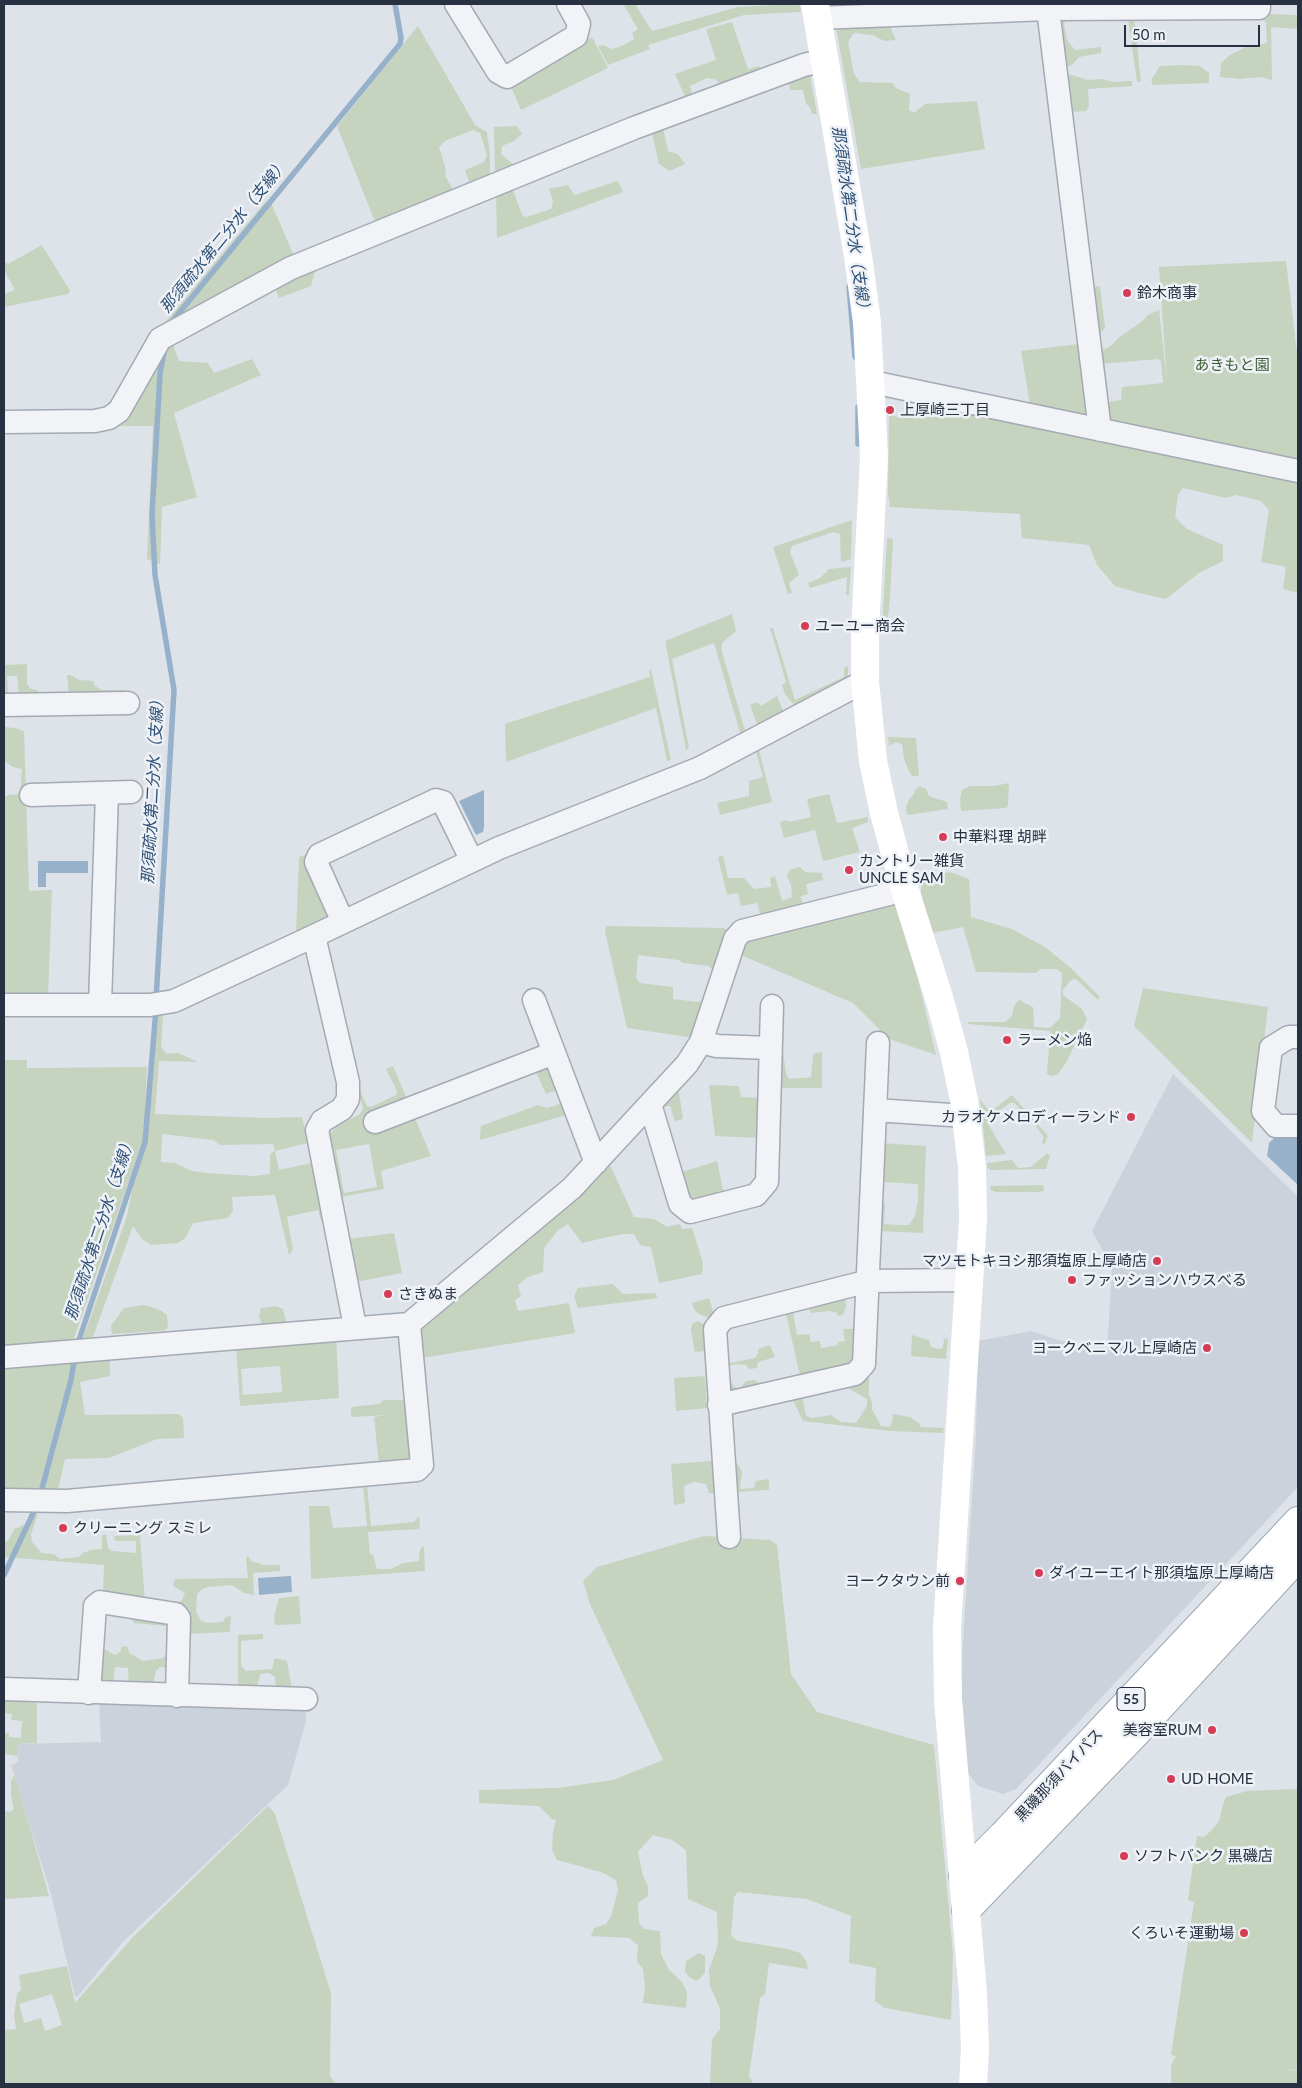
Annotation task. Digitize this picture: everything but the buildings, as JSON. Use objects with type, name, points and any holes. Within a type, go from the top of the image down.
[{"type":"street","points":[[456,4],[498,72],[507,77],[576,36],[579,24],[568,4]]},
{"type":"street","points":[[972,2084],[975,2049],[973,1994],[948,1699],[947,1628],[973,1220],[972,1167],[966,1116],[954,1052],[905,890],[884,812],[873,761],[865,681],[865,630],[874,476],[872,382],[867,322],[858,256],[816,11],[1259,8],[1259,4]]},
{"type":"street","points":[[1048,9],[1100,430]]},
{"type":"street","points":[[4,422],[95,421],[109,418],[119,411],[160,340],[291,268],[634,128],[804,65],[825,60]]},
{"type":"street","points":[[872,382],[1298,471]]},
{"type":"street","points":[[4,1005],[150,1005],[174,1001],[499,848],[700,768],[865,681]]},
{"type":"street","points":[[4,705],[128,703]]},
{"type":"street","points":[[31,795],[132,792]]},
{"type":"street","points":[[100,1005],[107,793]]},
{"type":"street","points":[[343,922],[316,862],[319,855],[436,800],[443,802],[472,861]]},
{"type":"street","points":[[4,1357],[409,1324],[572,1188],[687,1064],[701,1042],[735,939],[742,932],[905,890]]},
{"type":"street","points":[[314,936],[348,1082],[348,1099],[342,1109],[322,1121],[317,1130],[354,1327]]},
{"type":"street","points":[[534,1000],[596,1163]]},
{"type":"street","points":[[650,1104],[680,1204],[690,1212],[756,1195],[767,1182],[772,1006]]},
{"type":"street","points":[[1298,1037],[1288,1037],[1271,1048],[1263,1111],[1276,1126],[1298,1126]]},
{"type":"street","points":[[701,1042],[717,1046],[770,1048]]},
{"type":"street","points":[[720,1405],[854,1374],[864,1364],[878,1043]]},
{"type":"street","points":[[375,1122],[554,1053]]},
{"type":"street","points":[[875,1110],[966,1116]]},
{"type":"street","points":[[729,1537],[715,1329],[724,1318],[869,1281],[969,1280]]},
{"type":"street","points":[[4,1500],[67,1501],[417,1470],[422,1465],[409,1324]]},
{"type":"street","name":"黒磯那須バイパス","points":[[963,1875],[1003,1835],[1298,1521]]},
{"type":"street","name":"黒磯那須バイパス","points":[[966,1910],[1135,1734],[1298,1557]]},
{"type":"street","points":[[89,1693],[95,1606],[100,1602],[176,1614],[179,1618],[177,1696]]},
{"type":"street","points":[[4,1689],[306,1699]]},
{"type":"shaded area","points":[[1173,1074],[1298,1197],[1298,1487],[1016,1789],[1003,1794],[978,1786],[967,1772],[959,1705],[976,1434],[978,1341],[1031,1331],[1074,1345],[1107,1351],[1112,1267],[1092,1231]]},
{"type":"shaded area","points":[[99,1700],[306,1706],[306,1721],[288,1785],[123,1942],[77,1997],[75,1996],[51,1894],[11,1765],[18,1762],[17,1744],[101,1742]]},
{"type":"green space","points":[[623,4],[635,4],[652,31],[738,7],[799,4],[801,12],[744,15],[648,45],[650,49],[608,65],[598,46],[604,45],[611,49],[622,46],[634,39],[632,33],[638,29]]},
{"type":"green space","points":[[1237,13],[1298,15],[1298,29],[1271,27],[1272,80],[1260,77],[1240,79],[1220,77],[1221,63],[1230,55],[1246,47],[1267,43],[1266,22],[1262,20],[1238,20]]},
{"type":"green space","points":[[1128,18],[1134,18],[1141,82],[1137,82]]},
{"type":"green space","points":[[1057,19],[1066,19],[1064,24],[1067,40],[1075,50],[1101,47],[1101,53],[1079,57],[1072,65],[1065,67]]},
{"type":"green space","points":[[887,20],[896,40],[884,41],[873,35],[854,33],[848,42],[854,74],[860,82],[892,83],[896,88],[910,94],[909,110],[914,113],[925,104],[977,101],[985,149],[861,169],[836,27]]},
{"type":"green space","points":[[732,22],[748,69],[759,66],[761,73],[721,87],[717,80],[707,78],[690,86],[693,97],[686,99],[675,74],[716,60],[706,29]]},
{"type":"green space","points":[[418,26],[475,125],[487,132],[490,155],[490,181],[471,188],[465,170],[484,162],[487,155],[480,133],[473,130],[445,141],[439,147],[446,170],[445,176],[456,194],[375,222],[337,126]]},
{"type":"green space","points":[[592,37],[608,68],[521,110],[509,82]]},
{"type":"green space","points":[[1160,66],[1200,66],[1209,73],[1209,83],[1153,85],[1151,80]]},
{"type":"green space","points":[[1065,73],[1088,80],[1132,81],[1132,86],[1088,89],[1089,106],[1086,111],[1071,112]]},
{"type":"green space","points":[[810,74],[817,114],[812,114],[809,106],[806,104],[803,90],[790,90],[788,81]]},
{"type":"green space","points":[[517,126],[522,134],[514,141],[502,146],[501,154],[514,165],[495,179],[494,127]]},
{"type":"green space","points":[[663,128],[668,151],[678,154],[685,164],[670,171],[659,164],[652,133]]},
{"type":"green space","points":[[618,181],[623,192],[497,238],[496,194],[512,187],[522,215],[526,217],[551,209],[553,201],[549,189],[568,185],[574,195]]},
{"type":"green space","points":[[266,201],[272,205],[297,263],[226,301],[194,334],[172,342],[179,361],[208,363],[214,373],[252,359],[261,375],[174,413],[197,497],[162,507],[160,564],[147,559],[153,426],[120,426],[166,321]]},
{"type":"green space","points":[[42,245],[70,291],[68,294],[4,307],[4,294],[15,290],[4,270],[4,262],[8,264]]},
{"type":"green space","name":"あきもと園","points":[[1286,261],[1298,361],[1298,464],[1110,424],[1108,402],[1121,400],[1122,387],[1163,383],[1161,361],[1157,359],[1101,364],[1099,353],[1112,345],[1118,338],[1148,315],[1159,310],[1167,382],[1159,267]]},
{"type":"green space","points":[[316,268],[311,286],[279,298],[275,287]]},
{"type":"green space","points":[[1100,286],[1105,327],[1103,331],[1098,333],[1092,287]]},
{"type":"green space","points":[[1079,344],[1089,416],[1030,405],[1021,351]]},
{"type":"green space","points":[[935,401],[1298,475],[1298,593],[1283,589],[1286,567],[1261,562],[1269,510],[1261,501],[1236,495],[1226,498],[1183,488],[1178,495],[1175,517],[1187,529],[1223,545],[1223,561],[1199,573],[1166,599],[1115,586],[1097,565],[1089,545],[1022,538],[1020,514],[890,507],[888,493],[889,415],[901,418],[933,417]]},
{"type":"green space","points":[[852,520],[851,559],[841,562],[840,534],[833,532],[792,546],[790,552],[799,575],[789,583],[792,593],[788,594],[773,547]]},
{"type":"green space","points":[[887,538],[893,539],[890,597],[887,627],[882,629]]},
{"type":"green space","points":[[851,567],[849,595],[846,595],[847,577],[810,588],[808,583],[820,578],[829,569]]},
{"type":"green space","points":[[732,614],[736,631],[722,643],[722,652],[746,734],[741,736],[714,643],[672,659],[689,748],[686,750],[665,641]]},
{"type":"green space","points":[[770,628],[773,628],[795,700],[844,677],[844,668],[848,666],[848,680],[794,705],[785,694],[782,685],[786,682]]},
{"type":"green space","points":[[27,664],[27,684],[31,689],[37,690],[41,694],[19,698],[17,676],[7,676],[8,693],[4,698],[4,665]]},
{"type":"green space","points":[[651,669],[671,760],[667,761],[656,708],[506,762],[505,724],[650,677],[649,671]]},
{"type":"green space","points":[[67,675],[71,675],[79,680],[93,681],[95,686],[102,690],[124,690],[123,695],[69,695]]},
{"type":"green space","points":[[777,696],[784,713],[758,726],[750,705],[757,702],[761,706]]},
{"type":"green space","points":[[4,727],[24,731],[29,891],[52,890],[48,996],[4,997],[4,798],[8,795],[20,794],[22,769],[13,767],[4,761]]},
{"type":"green space","points":[[888,737],[916,738],[919,776],[912,776],[908,769],[904,759],[902,744],[896,742],[889,746]]},
{"type":"green space","points":[[754,744],[758,746],[772,802],[720,815],[717,803],[749,796],[749,781],[763,777]]},
{"type":"green space","points":[[1009,783],[1008,806],[1006,808],[961,811],[960,799],[962,790],[970,786],[994,786]]},
{"type":"green space","points":[[920,786],[926,789],[929,796],[947,802],[948,809],[907,815],[906,807],[910,798]]},
{"type":"green space","points":[[829,794],[837,823],[868,817],[868,822],[852,828],[860,852],[823,861],[815,830],[784,838],[780,822],[811,817],[807,799]]},
{"type":"green space","points":[[305,855],[329,907],[327,919],[296,932],[299,857]]},
{"type":"green space","points":[[723,856],[728,878],[744,878],[754,889],[771,887],[770,878],[775,876],[782,901],[792,897],[791,885],[787,876],[789,870],[800,867],[805,872],[822,873],[823,880],[806,884],[808,894],[801,896],[803,907],[762,921],[757,903],[741,906],[738,893],[727,895],[718,857]]},
{"type":"green space","points":[[950,872],[969,879],[971,917],[1012,929],[1045,947],[1072,969],[1100,997],[1098,1000],[1076,979],[1071,980],[1063,990],[1063,995],[1082,1009],[1087,1019],[1066,1063],[1057,1075],[1047,1074],[1050,1031],[968,1024],[968,1022],[1005,1022],[1012,1016],[1014,1006],[1019,1000],[1033,1007],[1034,1027],[1050,1028],[1060,1018],[1062,973],[1057,969],[1040,969],[1036,973],[976,972],[963,927],[932,933],[920,897],[922,884],[931,876]]},
{"type":"green space","points":[[893,897],[917,975],[936,1055],[889,1039],[853,1003],[736,953],[741,941]]},
{"type":"green space","points":[[606,926],[724,928],[730,932],[716,971],[708,966],[683,963],[679,960],[638,955],[636,978],[640,983],[673,987],[673,999],[697,1002],[708,1000],[695,1038],[627,1028],[605,931]]},
{"type":"green space","points":[[1143,988],[1268,1007],[1252,1143],[1134,1026]]},
{"type":"green space","points":[[163,1014],[161,1047],[167,1054],[178,1053],[198,1062],[159,1061],[155,1114],[266,1118],[302,1117],[308,1143],[275,1151],[279,1170],[312,1163],[324,1221],[321,1221],[318,1210],[287,1217],[293,1250],[289,1255],[275,1195],[232,1197],[233,1211],[228,1218],[193,1223],[185,1238],[178,1243],[151,1245],[142,1239],[133,1226],[93,1337],[83,1338],[127,1216],[140,1149],[73,1341],[4,1347],[4,1060],[27,1060],[27,1068],[147,1067],[145,1114],[149,1114],[158,1015]],"holes":[[[162,1134],[213,1140],[220,1145],[273,1144],[275,1151],[270,1154],[270,1174],[254,1176],[192,1171],[175,1163],[161,1162]]]},
{"type":"green space","points":[[778,1050],[783,1051],[786,1073],[789,1079],[811,1077],[813,1055],[822,1052],[822,1088],[779,1088]]},
{"type":"green space","points":[[393,1066],[431,1156],[381,1171],[384,1189],[340,1197],[328,1136],[336,1127],[360,1114],[363,1108],[355,1085],[357,1084],[367,1106],[371,1107],[396,1095],[397,1091],[386,1069]],"holes":[[[369,1144],[377,1187],[344,1193],[336,1150]]]},
{"type":"green space","points":[[543,1067],[550,1069],[557,1090],[546,1094],[535,1070]]},
{"type":"green space","points":[[709,1085],[739,1086],[741,1097],[760,1098],[760,1138],[715,1136]]},
{"type":"green space","points":[[678,1086],[683,1119],[675,1121],[670,1106],[659,1107]]},
{"type":"green space","points":[[1012,1095],[1048,1136],[1044,1145],[1042,1142],[1044,1138],[1034,1123],[1030,1124],[1015,1103],[1010,1103],[990,1117],[988,1124],[1006,1154],[986,1156],[980,1099],[990,1112]]},
{"type":"green space","points":[[562,1103],[566,1115],[480,1140],[481,1126],[538,1105],[547,1108]]},
{"type":"green space","points":[[881,1143],[926,1146],[923,1233],[879,1231],[879,1202],[883,1202],[885,1206],[884,1224],[909,1225],[915,1216],[918,1201],[918,1184],[881,1182]]},
{"type":"green space","points":[[1047,1153],[1050,1156],[1046,1169],[991,1170],[987,1167],[987,1163],[1012,1160],[1018,1168],[1031,1167]]},
{"type":"green space","points":[[608,1161],[634,1217],[654,1219],[667,1227],[680,1224],[682,1229],[692,1228],[703,1263],[702,1274],[659,1283],[651,1247],[640,1245],[634,1234],[622,1234],[582,1243],[568,1224],[558,1230],[544,1248],[543,1272],[528,1277],[518,1285],[521,1296],[515,1300],[518,1311],[569,1303],[575,1333],[422,1358],[413,1327]]},
{"type":"green space","points":[[717,1161],[724,1194],[698,1203],[687,1198],[679,1173]]},
{"type":"green space","points":[[1043,1185],[1044,1191],[1039,1192],[996,1192],[991,1190],[990,1186]]},
{"type":"green space","points":[[394,1233],[402,1273],[356,1282],[348,1239]]},
{"type":"green space","points":[[613,1284],[623,1294],[655,1293],[658,1298],[578,1308],[574,1296],[578,1288]]},
{"type":"green space","points":[[844,1294],[846,1306],[843,1315],[838,1316],[836,1312],[829,1311],[811,1313],[809,1309],[793,1313],[797,1335],[809,1334],[811,1342],[820,1341],[821,1348],[838,1345],[838,1342],[845,1341],[843,1329],[861,1329],[857,1363],[732,1396],[726,1382],[730,1380],[734,1387],[740,1388],[746,1381],[755,1380],[763,1386],[800,1376],[785,1309]]},
{"type":"green space","points":[[709,1298],[714,1314],[709,1318],[699,1314],[694,1309],[692,1303]]},
{"type":"green space","points":[[144,1305],[160,1310],[167,1315],[168,1328],[163,1331],[112,1334],[111,1326],[124,1308]]},
{"type":"green space","points":[[276,1306],[283,1309],[286,1320],[281,1328],[263,1328],[259,1316],[261,1308]]},
{"type":"green space","points":[[698,1321],[706,1326],[706,1351],[695,1352],[691,1330],[692,1324]]},
{"type":"green space","points":[[912,1335],[929,1340],[931,1347],[938,1349],[943,1348],[944,1339],[948,1338],[946,1359],[911,1356]]},
{"type":"green space","points":[[336,1336],[339,1398],[240,1406],[236,1344]],"holes":[[[280,1366],[282,1392],[243,1395],[241,1369]]]},
{"type":"green space","points":[[770,1345],[775,1357],[758,1362],[757,1368],[749,1369],[746,1365],[736,1364],[726,1367],[726,1364],[755,1358],[758,1349]]},
{"type":"green space","points":[[110,1351],[110,1376],[80,1382],[85,1415],[179,1414],[183,1418],[184,1438],[157,1439],[109,1458],[65,1459],[58,1490],[4,1491],[4,1362]]},
{"type":"green space","points":[[705,1376],[707,1408],[676,1411],[674,1378]]},
{"type":"green space","points":[[869,1377],[869,1395],[872,1409],[881,1426],[889,1427],[892,1423],[893,1414],[910,1417],[919,1423],[921,1427],[944,1428],[943,1433],[890,1431],[803,1421],[791,1396],[802,1394],[806,1416],[811,1418],[831,1415],[841,1422],[856,1423],[867,1406],[867,1399],[846,1387],[863,1382]]},
{"type":"green space","points":[[384,1400],[407,1400],[412,1462],[379,1465],[374,1417],[387,1415],[351,1417],[351,1407],[379,1404]]},
{"type":"green space","points":[[731,1454],[742,1471],[740,1489],[754,1488],[756,1481],[769,1479],[769,1490],[737,1492]]},
{"type":"green space","points":[[712,1461],[716,1493],[709,1493],[706,1484],[694,1482],[684,1486],[685,1503],[674,1505],[671,1464]]},
{"type":"green space","points":[[367,1485],[371,1526],[414,1522],[419,1516],[420,1524],[419,1529],[368,1532],[370,1554],[373,1555],[377,1569],[391,1569],[403,1563],[419,1561],[420,1549],[424,1546],[425,1571],[311,1579],[309,1506],[329,1506],[333,1528],[367,1526],[363,1486]]},
{"type":"green space","points":[[31,1511],[38,1514],[31,1534],[32,1542],[42,1553],[54,1554],[60,1559],[79,1557],[91,1550],[102,1549],[102,1535],[106,1535],[108,1548],[112,1551],[136,1553],[136,1541],[115,1541],[114,1536],[140,1535],[145,1602],[103,1595],[104,1565],[4,1557],[4,1541],[8,1541],[14,1529],[26,1524]]},
{"type":"green space","points":[[704,1536],[770,1540],[777,1545],[791,1674],[817,1712],[934,1745],[953,1954],[951,2020],[885,2008],[875,2001],[876,1968],[849,1963],[851,1916],[807,1899],[738,1892],[734,1897],[731,1936],[738,1941],[788,1949],[800,1953],[806,1961],[808,1969],[769,1963],[765,1994],[760,1998],[749,2077],[752,2080],[752,2084],[710,2084],[712,2039],[720,2029],[720,2009],[710,1986],[709,1970],[718,1944],[717,1912],[688,1899],[686,1850],[672,1840],[653,1835],[638,1852],[643,1876],[648,1886],[648,1896],[638,1903],[639,1923],[644,1929],[660,1931],[661,1954],[669,1970],[682,1982],[687,1992],[686,2008],[643,2003],[645,1986],[643,1969],[637,1962],[638,1945],[629,1938],[591,1936],[594,1928],[606,1924],[611,1916],[618,1890],[616,1880],[601,1872],[557,1860],[552,1850],[556,1820],[552,1819],[539,1806],[479,1803],[479,1790],[557,1788],[613,1780],[663,1760],[590,1604],[583,1581],[597,1567]]},
{"type":"green space","points":[[248,1556],[252,1562],[262,1565],[280,1565],[280,1571],[253,1573],[254,1595],[244,1593],[232,1585],[202,1589],[197,1594],[196,1612],[201,1621],[209,1623],[223,1622],[226,1617],[231,1616],[230,1632],[187,1634],[179,1607],[185,1593],[173,1586],[175,1579],[248,1578],[246,1558]]},
{"type":"green space","points":[[299,1596],[301,1624],[275,1625],[274,1616],[279,1598]]},
{"type":"green space","points":[[101,1614],[173,1618],[168,1668],[160,1667],[156,1671],[152,1688],[129,1688],[128,1668],[115,1667],[113,1685],[96,1681],[101,1647],[115,1655],[120,1652],[122,1646],[128,1647],[129,1653],[143,1661],[163,1658],[167,1654],[169,1630],[166,1626],[134,1623],[131,1618]]},
{"type":"green space","points":[[263,1634],[263,1639],[241,1641],[241,1666],[246,1671],[272,1669],[275,1658],[287,1661],[292,1690],[276,1689],[275,1677],[269,1673],[260,1674],[257,1688],[238,1689],[238,1635]]},
{"type":"green space","points":[[4,1700],[37,1703],[37,1743],[17,1744],[18,1756],[4,1754],[4,1733],[9,1733],[9,1737],[21,1738],[22,1721],[11,1720],[12,1714],[4,1713]]},
{"type":"green space","points":[[14,1775],[49,1896],[4,1899],[4,1811],[10,1812],[14,1809],[11,1796],[11,1782]]},
{"type":"green space","name":"くろいそ運動場","points":[[1298,1789],[1298,2070],[1286,2069],[1298,2071],[1298,2084],[1171,2084],[1171,2065],[1176,2056],[1171,2055],[1194,1902],[1188,1900],[1197,1836],[1204,1837],[1213,1829],[1220,1819],[1226,1797],[1247,1791]]},
{"type":"green space","points":[[268,1806],[275,1814],[331,1993],[330,2076],[336,2084],[4,2084],[4,2030],[16,2029],[14,2015],[17,1994],[21,1990],[19,1975],[67,1966],[75,2003],[132,1938]],"holes":[[[52,1994],[62,2025],[45,2031],[41,2018],[24,2023],[19,2004]]]},
{"type":"green space","points":[[699,1953],[705,1956],[705,1973],[697,1981],[689,1977],[685,1971],[686,1961]]},
{"type":"water","points":[[484,790],[484,827],[483,832],[476,835],[459,801]]},
{"type":"water","points":[[38,861],[88,861],[88,873],[46,873],[46,887],[38,887]]},
{"type":"water","points":[[1280,1132],[1298,1133],[1298,1185],[1267,1156],[1269,1143]]},
{"type":"water","points":[[291,1576],[292,1592],[259,1595],[258,1578]]},
{"type":"waterway","name":"那須疏水第二分水（支線）","points":[[170,324],[400,44],[401,38],[395,4]]},
{"type":"waterway","name":"那須疏水第二分水（支線）","points":[[849,287],[855,357]]},
{"type":"waterway","name":"那須疏水第二分水（支線）","points":[[156,1000],[174,690],[155,575],[152,515],[160,374],[164,352]]},
{"type":"waterway","name":"那須疏水第二分水（支線）","points":[[858,407],[858,444]]},
{"type":"waterway","name":"那須疏水第二分水（支線）","points":[[77,1346],[145,1142],[156,1009]]},
{"type":"waterway","name":"那須疏水第二分水（支線）","points":[[40,1496],[71,1380],[75,1357]]},
{"type":"waterway","name":"那須疏水第二分水（支線）","points":[[4,1575],[37,1505]]},
{"type":"place","name":"鈴木商事","points":[[1127,293]]},
{"type":"place","name":"上厚崎三丁目","points":[[890,410]]},
{"type":"place","name":"ユーユー商会","points":[[805,626]]},
{"type":"place","name":"中華料理 胡畔","points":[[943,837]]},
{"type":"place","name":"カントリー雑貨 UNCLE SAM","points":[[849,870]]},
{"type":"place","name":"ラーメン焔","points":[[1007,1040]]},
{"type":"place","name":"カラオケメロディーランド","points":[[1131,1117]]},
{"type":"place","name":"マツモトキヨシ那須塩原上厚崎店","points":[[1157,1261]]},
{"type":"place","name":"ファッションハウスべる","points":[[1072,1280]]},
{"type":"place","name":"さきぬま","points":[[388,1294]]},
{"type":"place","name":"ヨークベニマル上厚崎店","points":[[1207,1348]]},
{"type":"place","name":"クリーニング スミレ","points":[[63,1528]]},
{"type":"place","name":"ダイユーエイト那須塩原上厚崎店","points":[[1039,1573]]},
{"type":"place","name":"ヨークタウン前","points":[[960,1581]]},
{"type":"place","name":"美容室RUM","points":[[1212,1730]]},
{"type":"place","name":"UD HOME","points":[[1171,1779]]},
{"type":"place","name":"ソフトバンク 黒磯店","points":[[1124,1856]]},
{"type":"place","name":"くろいそ運動場","points":[[1244,1933]]}]
